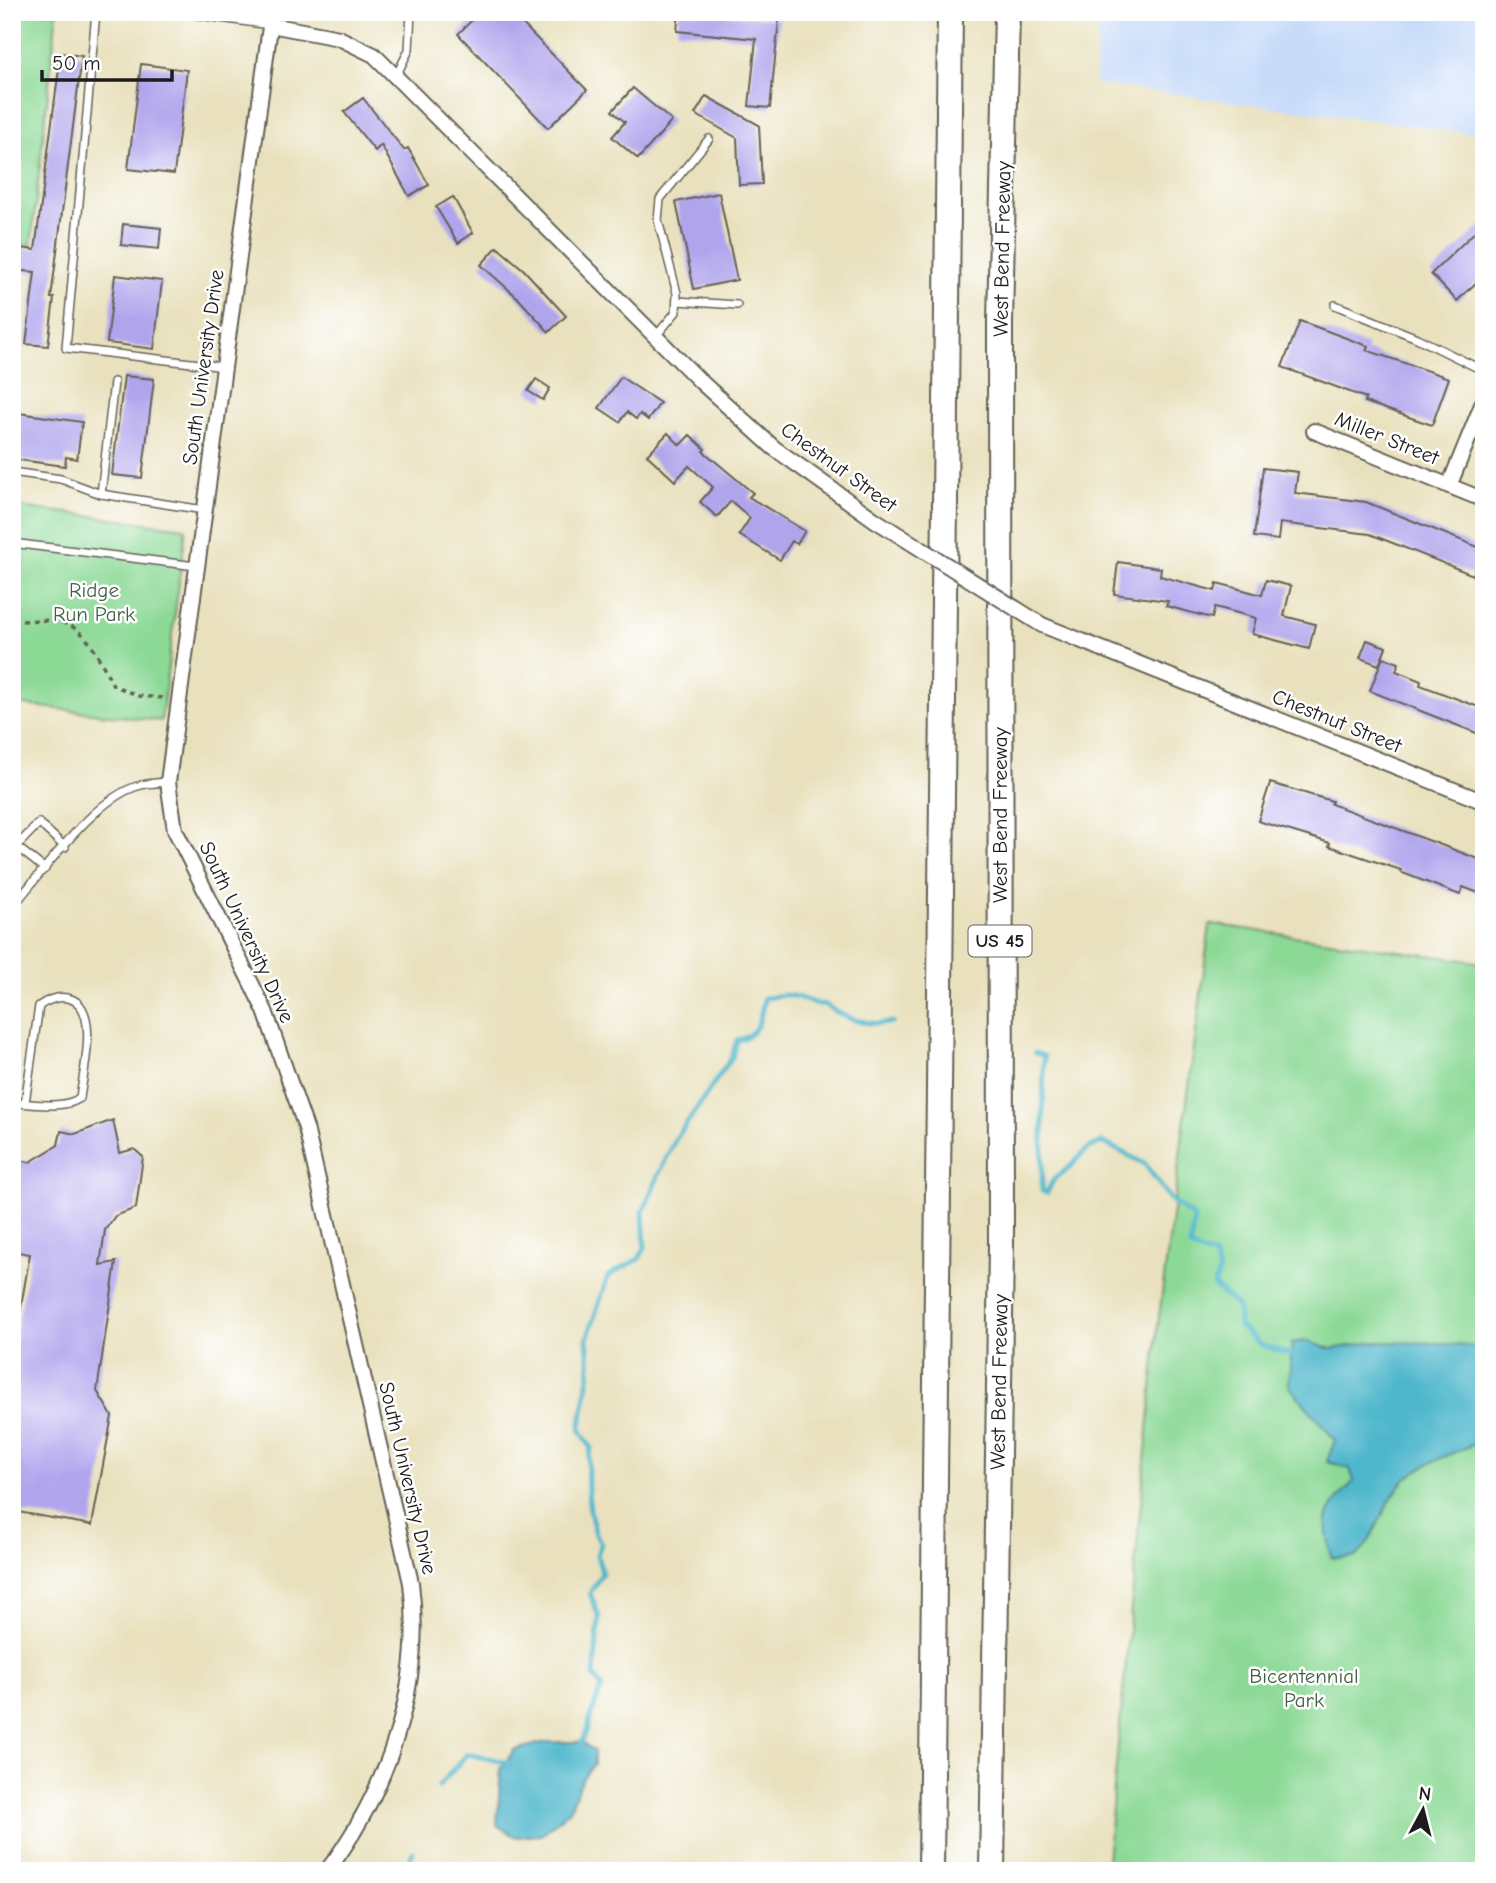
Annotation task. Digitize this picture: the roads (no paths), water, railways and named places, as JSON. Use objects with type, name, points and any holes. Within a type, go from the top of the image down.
[{"type":"highway","name":"US 45","points":[[931,1871],[950,12]]},
{"type":"highway","name":"West Bend Freeway","points":[[992,1871],[1001,1247],[1000,322],[1007,12]]},
{"type":"street","name":"South University Drive","points":[[271,19],[225,367],[177,698],[168,782],[175,830],[265,1011],[306,1128],[411,1583],[415,1631],[411,1670],[399,1727],[366,1810],[327,1871]]},
{"type":"street","name":"Chestnut Street","points":[[271,19],[338,38],[374,55],[656,337],[774,448],[875,520],[1042,625],[1484,802]]},
{"type":"street","points":[[1449,486],[1484,400]]},
{"type":"street","name":"Miller Street","points":[[1314,431],[1484,500]]},
{"type":"lane","points":[[96,12],[66,348],[225,367]]},
{"type":"lane","points":[[178,12],[271,19]]},
{"type":"lane","points":[[395,76],[410,50],[412,14]]},
{"type":"lane","points":[[656,337],[676,312],[677,301],[658,220],[660,199],[709,139]]},
{"type":"lane","points":[[677,301],[737,305]]},
{"type":"lane","points":[[1335,304],[1484,371]]},
{"type":"lane","points":[[101,494],[114,382]]},
{"type":"lane","points":[[12,472],[61,479],[101,494],[204,510]]},
{"type":"lane","points":[[12,543],[196,566]]},
{"type":"lane","points":[[12,907],[96,809],[119,794],[140,785],[168,782]]},
{"type":"lane","points":[[45,869],[14,849],[39,823],[65,847]]},
{"type":"lane","points":[[12,1102],[25,1103],[71,1104],[80,1098],[89,1024],[86,1011],[76,1001],[65,997],[49,999],[39,1006],[25,1103]]},
{"type":"water","points":[[1306,1341],[1331,1349],[1373,1342],[1438,1343],[1484,1348],[1484,1440],[1429,1464],[1409,1476],[1395,1492],[1369,1540],[1356,1557],[1332,1558],[1327,1532],[1331,1509],[1354,1481],[1350,1469],[1327,1461],[1335,1440],[1289,1386],[1292,1343]]},
{"type":"water","points":[[546,1742],[582,1742],[594,1751],[594,1764],[583,1777],[569,1811],[541,1835],[516,1837],[497,1825],[501,1769],[514,1750]]},
{"type":"waterway","points":[[582,1742],[602,1688],[594,1676],[599,1617],[590,1593],[602,1573],[597,1555],[601,1544],[596,1534],[588,1497],[591,1448],[580,1429],[590,1371],[587,1339],[608,1276],[639,1259],[645,1248],[643,1212],[675,1140],[732,1057],[737,1040],[750,1034],[758,1025],[764,998],[791,995],[824,1004],[857,1021],[893,1022]]},
{"type":"waterway","points":[[1035,1053],[1044,1056],[1042,1191],[1047,1193],[1056,1178],[1086,1150],[1102,1142],[1145,1164],[1170,1199],[1194,1218],[1190,1247],[1215,1257],[1219,1272],[1214,1286],[1238,1307],[1239,1326],[1261,1345],[1292,1355]]},
{"type":"waterway","points":[[439,1786],[467,1754],[506,1762]]},
{"type":"waterway","points":[[405,1871],[413,1852]]},
{"type":"park label","name":"Ridge Run Park","points":[[94,602]]},
{"type":"park label","name":"Bicentennial Park","points":[[1304,1688]]}]
